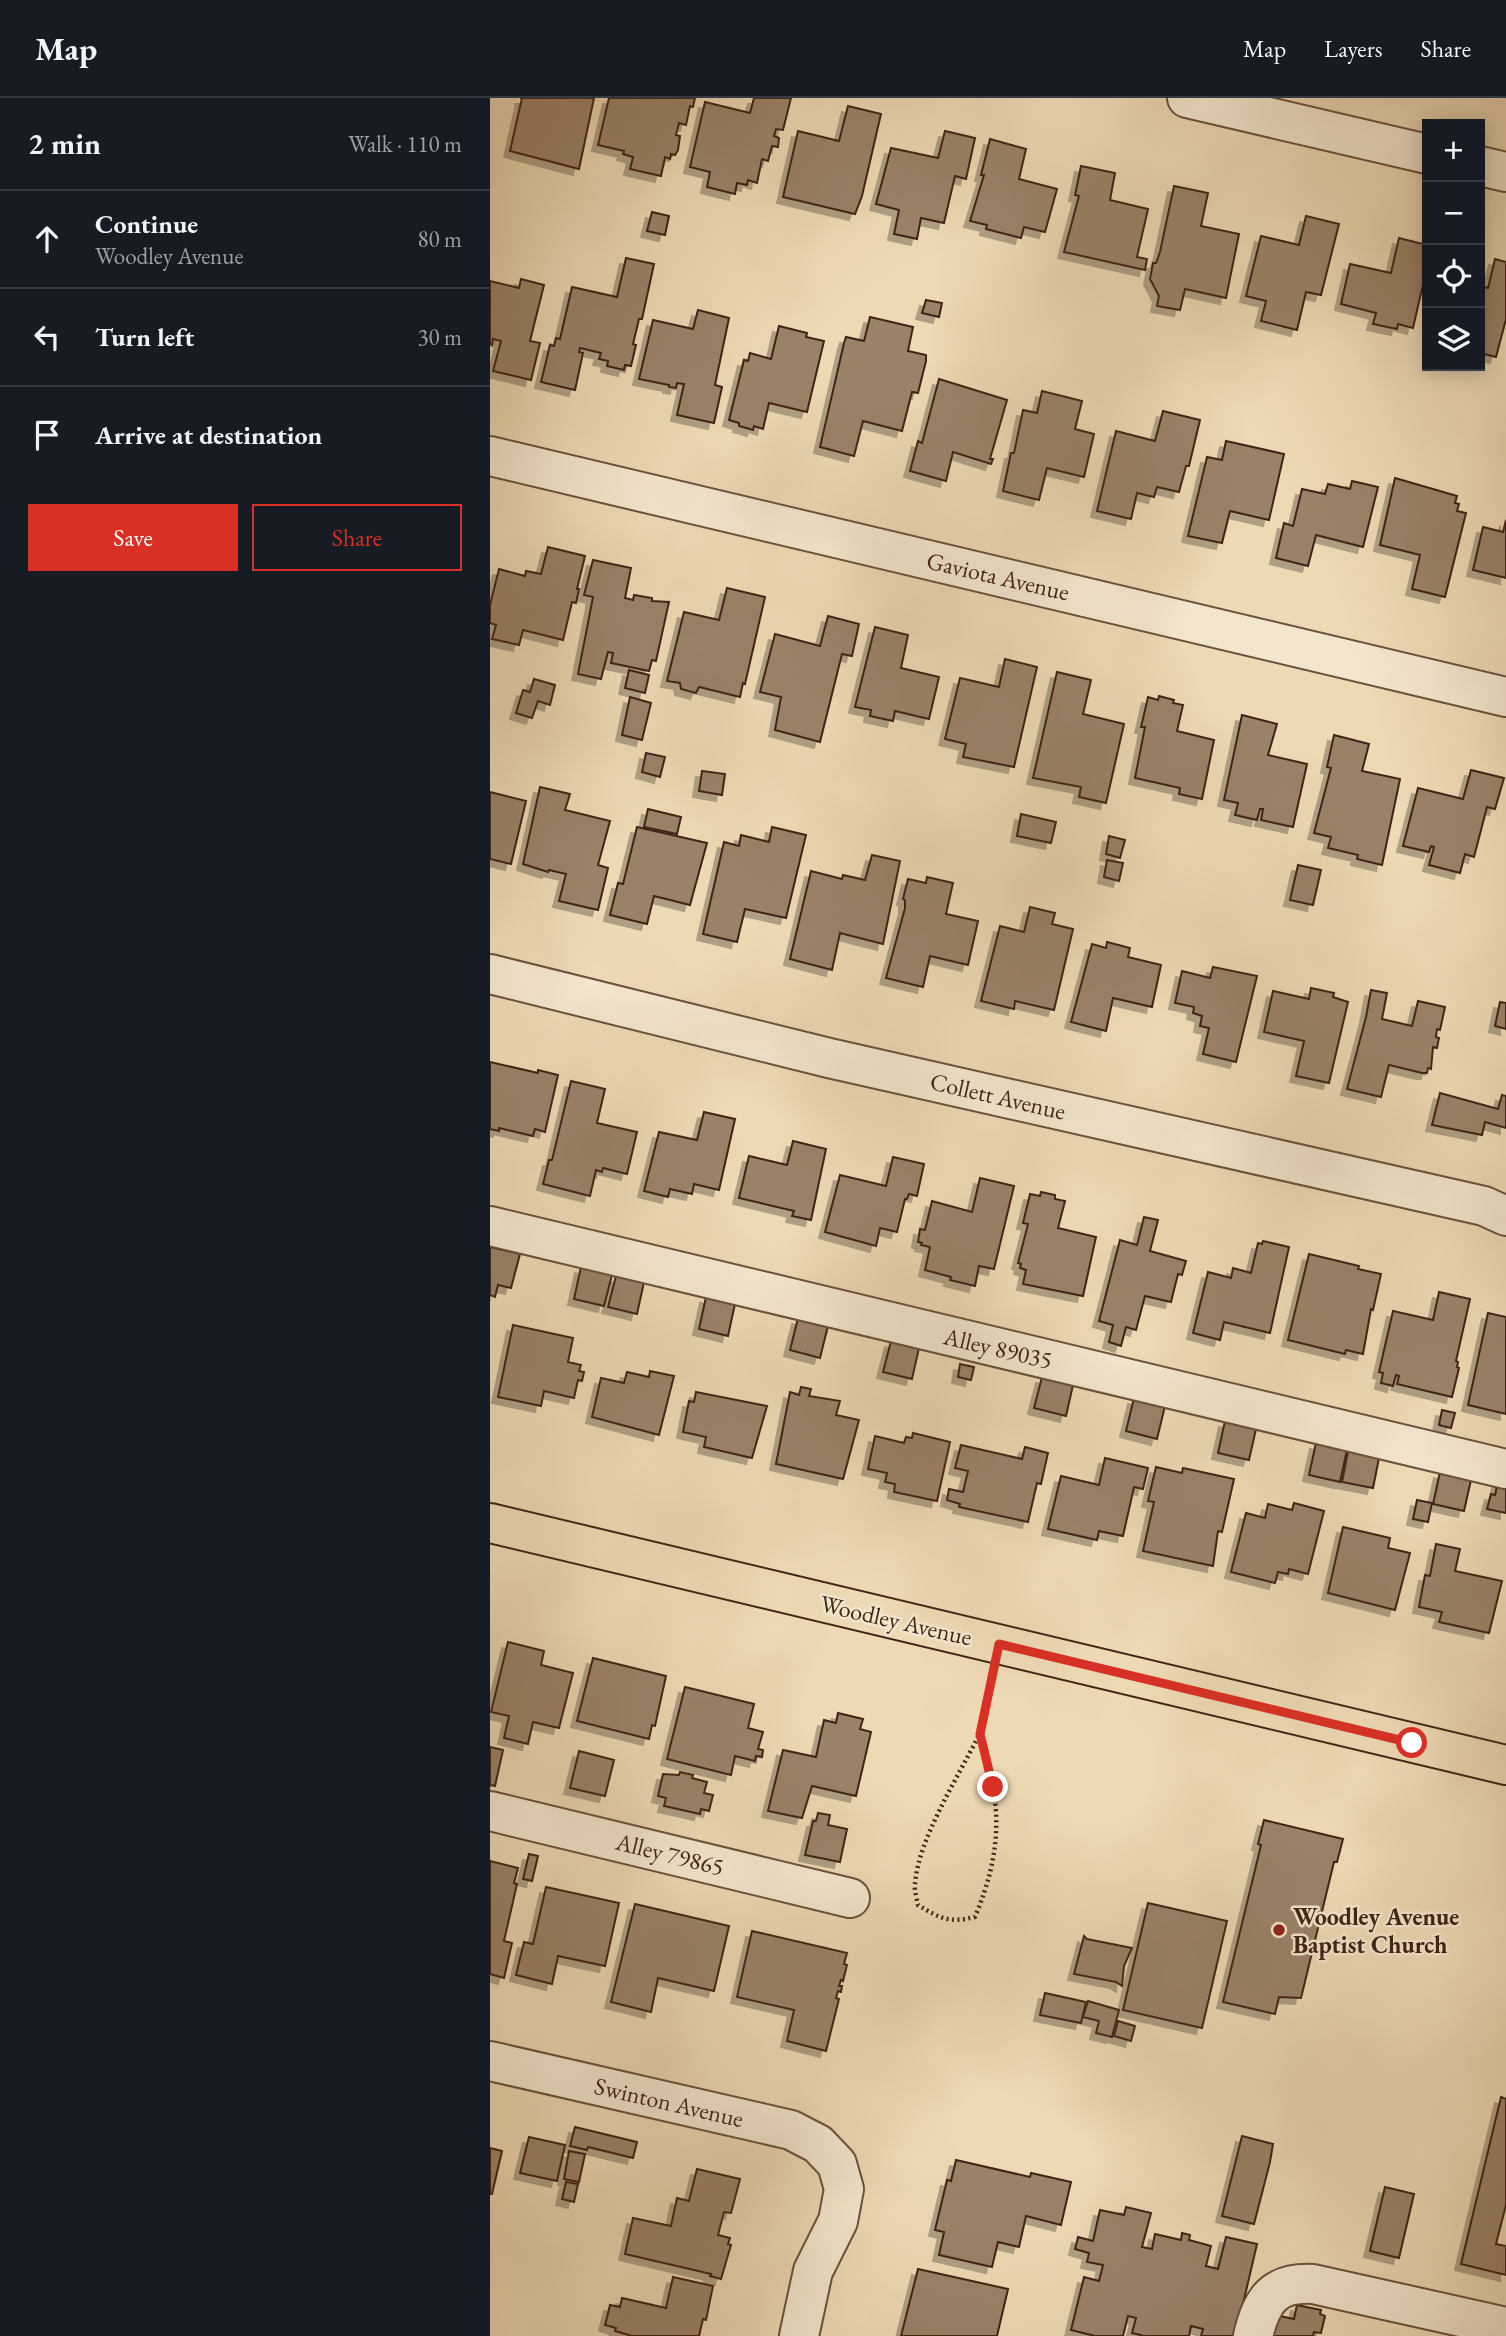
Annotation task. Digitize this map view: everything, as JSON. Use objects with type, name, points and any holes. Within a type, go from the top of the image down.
[{"type":"main road","name":"Woodley Avenue","points":[[490,1523],[1506,1765]]},
{"type":"street","points":[[1186,98],[1422,153]]},
{"type":"street","points":[[1485,167],[1506,172]]},
{"type":"street","name":"Gaviota Avenue","points":[[490,456],[1506,697]]},
{"type":"street","name":"Collett Avenue","points":[[490,974],[830,1058],[1484,1206],[1506,1216]]},
{"type":"street","name":"Alley 89035","points":[[490,1226],[1506,1469]]},
{"type":"street","name":"Alley 79865","points":[[490,1811],[850,1898]]},
{"type":"street","name":"Swinton Avenue","points":[[490,2061],[791,2130],[818,2144],[837,2164],[844,2189],[838,2221],[813,2271],[799,2336]]},
{"type":"street","points":[[1253,2336],[1258,2315],[1270,2296],[1281,2286],[1296,2283],[1312,2284],[1506,2327]]},
{"type":"path","points":[[980,1734],[998,1810],[996,1847],[988,1885],[975,1917],[954,1922],[936,1917],[918,1905],[914,1886],[920,1857],[929,1836],[960,1768],[980,1734],[999,1644]]},
{"type":"building","points":[[522,98],[594,98],[579,169],[510,151]]},
{"type":"building","points":[[609,98],[695,98],[693,107],[690,106],[686,125],[679,123],[676,135],[680,136],[678,150],[675,155],[671,154],[670,159],[665,157],[661,176],[630,169],[633,157],[623,154],[624,151],[598,145]]},
{"type":"building","points":[[754,98],[791,98],[783,130],[776,129],[774,136],[779,138],[778,147],[772,146],[768,161],[762,159],[757,183],[748,180],[747,185],[737,183],[735,194],[707,187],[710,172],[690,167],[705,102],[750,113]]},
{"type":"building","points":[[848,106],[881,114],[862,196],[855,214],[783,197],[798,131],[839,141]]},
{"type":"building","points":[[945,131],[975,138],[966,179],[955,176],[944,223],[921,218],[917,239],[894,234],[899,210],[876,204],[891,148],[938,158]]},
{"type":"building","points":[[990,139],[1026,149],[1019,179],[1057,189],[1045,232],[1024,227],[1021,238],[986,229],[987,225],[970,221],[984,175],[981,175]]},
{"type":"building","points":[[1081,166],[1115,173],[1110,200],[1148,209],[1137,257],[1147,259],[1145,270],[1064,252],[1079,196],[1075,195]]},
{"type":"building","points":[[1174,186],[1208,193],[1201,226],[1239,234],[1226,298],[1185,289],[1180,310],[1157,306],[1159,296],[1150,279],[1153,263],[1156,263],[1160,252]]},
{"type":"building","points":[[652,212],[669,216],[665,235],[647,231]]},
{"type":"building","points":[[1306,216],[1339,224],[1321,295],[1306,292],[1297,330],[1261,321],[1266,301],[1246,296],[1261,236],[1299,245]]},
{"type":"building","points":[[1399,238],[1422,244],[1422,289],[1413,328],[1398,324],[1397,329],[1373,324],[1376,313],[1341,304],[1350,264],[1391,273]]},
{"type":"building","points":[[626,258],[654,264],[642,319],[639,319],[633,344],[636,345],[631,366],[625,365],[624,370],[607,366],[608,361],[599,359],[601,353],[580,348],[579,352],[583,353],[575,390],[541,382],[550,345],[554,346],[556,338],[560,339],[572,287],[617,297]]},
{"type":"building","points":[[1495,259],[1506,262],[1506,319],[1496,357],[1485,354],[1485,287],[1488,288]]},
{"type":"building","points":[[521,279],[544,285],[530,341],[540,343],[531,380],[493,371],[501,341],[493,339],[492,345],[490,344],[490,281],[519,288]]},
{"type":"building","points":[[926,300],[942,303],[939,317],[922,313]]},
{"type":"building","points":[[698,310],[729,318],[715,385],[722,387],[714,423],[677,415],[684,384],[677,383],[676,388],[639,379],[653,320],[693,329]]},
{"type":"building","points":[[870,317],[913,327],[908,351],[926,355],[926,361],[918,393],[912,392],[902,431],[863,421],[854,456],[820,447],[846,337],[864,341]]},
{"type":"building","points":[[779,326],[807,333],[806,337],[824,341],[807,412],[769,403],[763,429],[754,426],[753,430],[739,426],[739,423],[729,420],[744,360],[748,361],[750,353],[771,359]]},
{"type":"building","points":[[939,379],[1007,400],[990,459],[993,459],[991,464],[953,452],[946,481],[910,471],[918,441],[922,443]]},
{"type":"building","points":[[1042,391],[1082,401],[1075,429],[1094,434],[1084,477],[1047,468],[1039,500],[1003,491],[1023,410],[1037,413]]},
{"type":"building","points":[[1163,411],[1200,420],[1189,466],[1186,466],[1179,492],[1157,487],[1154,497],[1137,493],[1131,519],[1097,511],[1116,431],[1155,441]]},
{"type":"building","points":[[1226,441],[1284,454],[1269,520],[1230,511],[1222,543],[1188,536],[1207,457],[1222,460]]},
{"type":"building","points":[[1395,478],[1457,496],[1457,511],[1466,513],[1445,597],[1412,589],[1420,555],[1380,545]]},
{"type":"building","points":[[1352,481],[1378,487],[1363,547],[1316,535],[1308,566],[1276,558],[1284,523],[1293,526],[1302,489],[1325,494],[1328,484],[1350,489]]},
{"type":"building","points":[[1506,520],[1506,578],[1473,570],[1483,527],[1503,532]]},
{"type":"building","points":[[548,547],[585,556],[576,603],[572,602],[563,640],[523,630],[519,645],[492,639],[496,625],[490,623],[490,605],[499,569],[525,576],[526,571],[541,574]]},
{"type":"building","points":[[593,560],[631,568],[625,598],[633,600],[634,595],[652,598],[652,601],[669,602],[656,661],[652,660],[649,671],[611,663],[613,653],[608,652],[601,679],[578,674],[593,597],[584,595]]},
{"type":"building","points":[[727,588],[765,597],[740,697],[699,687],[696,693],[681,689],[680,683],[667,681],[684,612],[719,620]]},
{"type":"building","points":[[828,616],[859,624],[852,656],[842,654],[820,742],[775,730],[781,697],[760,692],[775,634],[820,646]]},
{"type":"building","points":[[875,627],[908,635],[901,668],[939,677],[929,719],[895,711],[893,721],[870,716],[871,710],[855,707]]},
{"type":"building","points":[[1005,659],[1037,667],[1014,767],[963,757],[966,744],[945,739],[960,678],[999,687]]},
{"type":"building","points":[[629,670],[649,675],[645,693],[625,688]]},
{"type":"building","points":[[1057,672],[1091,680],[1083,714],[1124,724],[1106,803],[1079,797],[1081,787],[1033,778]]},
{"type":"building","points":[[534,679],[555,685],[550,705],[538,701],[532,718],[516,713],[523,690],[530,692]]},
{"type":"building","points":[[1159,696],[1183,705],[1177,731],[1214,740],[1202,799],[1179,794],[1180,788],[1135,778],[1145,727],[1141,727],[1148,697],[1158,700]]},
{"type":"building","points":[[630,697],[651,703],[642,740],[622,735]]},
{"type":"building","points":[[1242,715],[1277,724],[1268,755],[1307,764],[1293,827],[1261,820],[1263,809],[1260,809],[1257,820],[1235,815],[1238,803],[1224,800]]},
{"type":"building","points":[[1334,735],[1369,744],[1362,771],[1400,779],[1382,865],[1357,859],[1358,855],[1328,848],[1331,837],[1314,833],[1331,768],[1327,767]]},
{"type":"building","points":[[646,753],[665,757],[660,777],[642,772]]},
{"type":"building","points":[[1471,770],[1504,778],[1495,809],[1487,807],[1474,857],[1465,854],[1460,873],[1429,865],[1434,847],[1431,846],[1429,852],[1403,846],[1418,788],[1463,799]]},
{"type":"building","points":[[702,771],[725,774],[722,795],[699,791]]},
{"type":"building","points":[[540,787],[570,794],[565,810],[610,821],[598,865],[608,868],[598,910],[559,901],[566,874],[548,872],[523,864]]},
{"type":"building","points":[[490,792],[526,801],[511,864],[490,859]]},
{"type":"building","points":[[648,809],[681,817],[677,834],[644,827]]},
{"type":"building","points":[[1021,814],[1056,822],[1051,843],[1017,836]]},
{"type":"building","points":[[637,827],[707,843],[690,905],[654,896],[647,924],[610,915],[618,883],[623,884]]},
{"type":"building","points":[[772,827],[806,835],[786,918],[745,909],[737,942],[703,934],[724,842],[739,846],[741,835],[769,842]]},
{"type":"building","points":[[1109,836],[1125,840],[1120,858],[1106,854]]},
{"type":"building","points":[[872,855],[900,861],[883,944],[840,933],[832,970],[790,959],[811,871],[842,879],[843,875],[865,880]]},
{"type":"building","points":[[1107,860],[1123,863],[1119,881],[1104,877]]},
{"type":"building","points":[[1298,865],[1321,870],[1313,905],[1290,900]]},
{"type":"building","points":[[927,877],[953,883],[946,914],[978,921],[968,965],[930,956],[923,987],[886,978],[905,908],[903,899],[908,879],[926,883]]},
{"type":"building","points":[[1030,907],[1055,913],[1052,924],[1073,929],[1054,1010],[1015,1001],[1014,1009],[981,1001],[1000,926],[1024,932]]},
{"type":"building","points":[[1107,942],[1130,948],[1128,957],[1161,965],[1152,1007],[1113,998],[1106,1031],[1071,1022],[1092,944],[1106,948]]},
{"type":"building","points":[[1213,967],[1257,976],[1236,1062],[1203,1054],[1209,1028],[1200,1026],[1202,1016],[1193,1013],[1194,1007],[1175,1003],[1182,971],[1210,978]]},
{"type":"building","points":[[1311,988],[1334,993],[1333,997],[1348,1002],[1329,1083],[1296,1076],[1304,1041],[1264,1032],[1273,991],[1309,999]]},
{"type":"building","points":[[1371,990],[1387,993],[1382,1019],[1412,1026],[1418,1001],[1445,1007],[1440,1030],[1437,1029],[1436,1037],[1439,1038],[1437,1048],[1433,1047],[1431,1069],[1428,1068],[1427,1073],[1422,1073],[1389,1065],[1381,1097],[1347,1089]]},
{"type":"building","points":[[1500,1002],[1506,1003],[1506,1029],[1495,1026]]},
{"type":"building","points":[[490,1062],[558,1075],[545,1132],[535,1129],[533,1136],[499,1128],[499,1131],[490,1129]]},
{"type":"building","points":[[571,1081],[605,1089],[597,1123],[637,1132],[627,1174],[603,1168],[602,1172],[596,1170],[590,1196],[543,1184],[549,1160],[552,1160]]},
{"type":"building","points":[[1440,1093],[1498,1109],[1502,1095],[1506,1096],[1506,1128],[1485,1122],[1482,1135],[1432,1125]]},
{"type":"building","points":[[704,1112],[735,1119],[719,1190],[694,1184],[692,1194],[670,1189],[668,1197],[644,1191],[659,1132],[697,1140]]},
{"type":"building","points":[[793,1141],[826,1149],[811,1220],[792,1216],[794,1211],[739,1198],[749,1156],[787,1165]]},
{"type":"building","points":[[893,1157],[924,1164],[917,1196],[909,1194],[905,1199],[897,1232],[880,1228],[876,1246],[825,1232],[840,1175],[886,1186]]},
{"type":"building","points":[[980,1178],[1014,1186],[994,1269],[979,1266],[975,1286],[925,1270],[930,1247],[918,1242],[920,1229],[925,1230],[932,1201],[972,1212]]},
{"type":"building","points":[[1041,1192],[1055,1195],[1055,1199],[1065,1201],[1058,1228],[1096,1237],[1083,1296],[1023,1284],[1026,1270],[1020,1268],[1021,1264],[1018,1263],[1028,1224],[1023,1223],[1030,1194],[1040,1196]]},
{"type":"building","points":[[1144,1217],[1158,1220],[1150,1251],[1186,1261],[1182,1275],[1178,1274],[1171,1302],[1145,1296],[1136,1330],[1126,1327],[1121,1346],[1109,1342],[1113,1325],[1099,1321],[1120,1240],[1137,1245]]},
{"type":"building","points":[[1263,1241],[1289,1247],[1270,1333],[1224,1322],[1220,1340],[1193,1333],[1208,1272],[1231,1278],[1233,1268],[1251,1273],[1258,1243],[1262,1244]]},
{"type":"building","points":[[490,1247],[520,1254],[511,1288],[498,1285],[495,1297],[490,1295]]},
{"type":"building","points":[[1309,1254],[1381,1274],[1363,1354],[1346,1350],[1345,1354],[1288,1340]]},
{"type":"building","points":[[581,1267],[612,1275],[604,1306],[574,1299]]},
{"type":"building","points":[[616,1276],[644,1282],[637,1314],[608,1307]]},
{"type":"building","points":[[1439,1292],[1470,1299],[1456,1361],[1459,1368],[1452,1397],[1397,1384],[1399,1376],[1396,1375],[1393,1386],[1381,1383],[1383,1373],[1379,1372],[1393,1311],[1433,1320]]},
{"type":"building","points":[[706,1297],[735,1304],[728,1336],[699,1329]]},
{"type":"building","points":[[1488,1313],[1506,1317],[1506,1414],[1468,1405]]},
{"type":"building","points":[[798,1318],[828,1326],[820,1358],[790,1350]]},
{"type":"building","points":[[513,1325],[573,1338],[568,1362],[581,1365],[579,1371],[584,1372],[582,1381],[578,1380],[574,1398],[544,1391],[541,1406],[498,1397]]},
{"type":"building","points":[[891,1341],[919,1348],[912,1379],[883,1372]]},
{"type":"building","points":[[960,1364],[974,1367],[971,1380],[958,1377]]},
{"type":"building","points":[[650,1371],[674,1376],[659,1435],[592,1417],[601,1378],[624,1383],[627,1372],[649,1377]]},
{"type":"building","points":[[1042,1377],[1073,1385],[1066,1416],[1034,1408]]},
{"type":"building","points":[[801,1387],[811,1389],[809,1396],[840,1401],[836,1415],[859,1420],[843,1479],[776,1464],[790,1392],[799,1395]]},
{"type":"building","points":[[696,1392],[767,1406],[752,1458],[704,1447],[706,1437],[683,1432],[689,1401],[694,1402]]},
{"type":"building","points":[[1134,1398],[1165,1406],[1157,1439],[1126,1431]]},
{"type":"building","points":[[1442,1410],[1455,1413],[1451,1428],[1439,1425]]},
{"type":"building","points":[[1225,1421],[1256,1429],[1249,1460],[1218,1453]]},
{"type":"building","points":[[913,1433],[950,1442],[937,1501],[894,1492],[895,1484],[885,1482],[887,1473],[868,1469],[875,1436],[904,1443],[906,1437],[912,1438]]},
{"type":"building","points":[[1316,1443],[1347,1450],[1340,1482],[1309,1475]]},
{"type":"building","points":[[961,1445],[1022,1459],[1025,1447],[1048,1453],[1041,1484],[1037,1483],[1028,1522],[959,1507],[960,1504],[947,1500],[949,1489],[963,1492],[968,1471],[955,1468]]},
{"type":"building","points":[[1348,1451],[1379,1458],[1373,1488],[1342,1482]]},
{"type":"building","points":[[1105,1458],[1148,1468],[1143,1489],[1134,1487],[1123,1536],[1099,1531],[1097,1540],[1048,1529],[1061,1476],[1099,1485]]},
{"type":"building","points":[[1156,1467],[1182,1473],[1183,1468],[1234,1479],[1222,1532],[1218,1531],[1213,1566],[1143,1551],[1154,1502],[1148,1501]]},
{"type":"building","points":[[1440,1472],[1471,1480],[1464,1511],[1433,1504]]},
{"type":"building","points":[[1498,1482],[1506,1483],[1506,1513],[1487,1509],[1491,1494],[1495,1495]]},
{"type":"building","points":[[1417,1500],[1432,1503],[1428,1522],[1413,1519]]},
{"type":"building","points":[[1294,1503],[1324,1511],[1308,1574],[1289,1569],[1288,1574],[1278,1572],[1275,1583],[1231,1572],[1246,1513],[1265,1518],[1268,1504],[1292,1510]]},
{"type":"building","points":[[1343,1527],[1390,1538],[1388,1548],[1410,1553],[1395,1610],[1328,1593]]},
{"type":"building","points":[[1436,1544],[1460,1549],[1455,1571],[1502,1581],[1489,1633],[1439,1622],[1442,1612],[1419,1607],[1425,1575],[1430,1576]]},
{"type":"building","points":[[508,1642],[544,1651],[541,1665],[573,1673],[559,1728],[533,1722],[528,1744],[504,1738],[509,1716],[491,1712]]},
{"type":"building","points":[[593,1658],[666,1676],[655,1726],[652,1725],[649,1739],[577,1721]]},
{"type":"building","points":[[685,1687],[754,1704],[748,1728],[763,1732],[758,1749],[763,1750],[762,1757],[756,1756],[755,1761],[735,1756],[731,1775],[667,1759]]},
{"type":"building","points":[[838,1713],[863,1719],[860,1729],[871,1732],[856,1796],[812,1786],[802,1818],[768,1811],[783,1750],[816,1757],[824,1720],[836,1723]]},
{"type":"building","points":[[490,1747],[503,1750],[495,1786],[490,1785]]},
{"type":"building","points":[[579,1751],[614,1760],[605,1796],[570,1788]]},
{"type":"building","points":[[680,1772],[707,1782],[704,1793],[713,1795],[709,1811],[701,1809],[700,1814],[664,1806],[666,1798],[658,1796],[663,1774],[679,1775]]},
{"type":"building","points":[[818,1813],[830,1815],[828,1825],[847,1829],[840,1862],[805,1855],[813,1821],[816,1821]]},
{"type":"building","name":"Woodley Avenue Baptist Church","points":[[1264,1820],[1343,1839],[1337,1862],[1334,1862],[1301,1998],[1279,1997],[1275,2014],[1223,2002],[1261,1845],[1258,1844]]},
{"type":"building","points":[[529,1854],[538,1856],[532,1881],[523,1879]]},
{"type":"building","points":[[490,1861],[518,1868],[504,1941],[512,1943],[504,1978],[490,1974]]},
{"type":"building","points":[[546,1887],[619,1903],[605,1966],[558,1956],[552,1984],[516,1975],[524,1942],[533,1944]]},
{"type":"building","points":[[1148,1903],[1227,1921],[1202,2028],[1123,2010]]},
{"type":"building","points":[[635,1904],[729,1926],[714,1991],[658,1978],[651,2012],[611,2002]]},
{"type":"building","points":[[752,1931],[847,1953],[844,1964],[847,1965],[839,1986],[842,1986],[841,1992],[838,1991],[836,1998],[839,1999],[826,2051],[787,2041],[794,2010],[737,1997]]},
{"type":"building","points":[[1084,1936],[1087,1939],[1132,1948],[1124,1966],[1122,1986],[1116,1982],[1074,1974]]},
{"type":"building","points":[[1045,1993],[1086,2002],[1081,2023],[1040,2015]]},
{"type":"building","points":[[1088,2001],[1119,2010],[1112,2037],[1096,2033],[1099,2021],[1083,2017]]},
{"type":"building","points":[[1118,2021],[1135,2026],[1131,2041],[1114,2036]]},
{"type":"building","points":[[1501,2097],[1506,2099],[1506,2205],[1496,2244],[1506,2246],[1506,2275],[1461,2264]]},
{"type":"building","points":[[575,2127],[637,2142],[633,2158],[588,2147],[587,2150],[570,2146]]},
{"type":"building","points":[[1242,2136],[1273,2144],[1254,2224],[1222,2216]]},
{"type":"building","points":[[529,2137],[565,2145],[557,2181],[520,2173]]},
{"type":"building","points":[[490,2148],[502,2151],[492,2194],[490,2194]]},
{"type":"building","points":[[569,2151],[585,2154],[579,2182],[564,2179]]},
{"type":"building","points":[[956,2160],[1030,2177],[1031,2173],[1071,2182],[1061,2225],[1026,2216],[1019,2247],[998,2242],[992,2267],[939,2255],[944,2232],[935,2230],[947,2180],[951,2181]]},
{"type":"building","points":[[697,2169],[740,2179],[731,2213],[724,2212],[718,2235],[730,2238],[728,2244],[731,2245],[721,2279],[710,2276],[711,2274],[625,2254],[633,2218],[671,2226],[677,2198],[689,2201]]},
{"type":"building","points":[[566,2182],[578,2184],[574,2202],[562,2199]]},
{"type":"building","points":[[1385,2187],[1414,2194],[1399,2258],[1370,2251]]},
{"type":"building","points":[[1126,2207],[1151,2213],[1142,2247],[1152,2249],[1155,2234],[1181,2240],[1182,2233],[1190,2235],[1189,2240],[1211,2246],[1206,2266],[1218,2269],[1226,2237],[1257,2244],[1243,2304],[1253,2306],[1245,2336],[1201,2336],[1203,2329],[1191,2326],[1189,2336],[1144,2336],[1132,2333],[1136,2318],[1128,2316],[1123,2336],[1095,2336],[1071,2330],[1084,2277],[1099,2281],[1103,2265],[1087,2262],[1089,2253],[1075,2249],[1078,2237],[1093,2241],[1100,2210],[1124,2215]]},
{"type":"building","points":[[918,2269],[1008,2289],[997,2336],[901,2336]]},
{"type":"building","points":[[673,2277],[713,2286],[706,2320],[703,2319],[699,2336],[632,2336],[605,2325],[610,2305],[620,2307],[622,2298],[666,2308]]},
{"type":"building","points":[[1297,2305],[1321,2310],[1320,2314],[1325,2316],[1321,2333],[1314,2332],[1313,2336],[1270,2336],[1275,2315],[1294,2319]]},
{"type":"place","name":"Woodley Avenue Baptist Church","points":[[1279,1930]]},
{"type":"route","points":[[993,1787],[980,1734],[999,1644],[1412,1743]]}]
